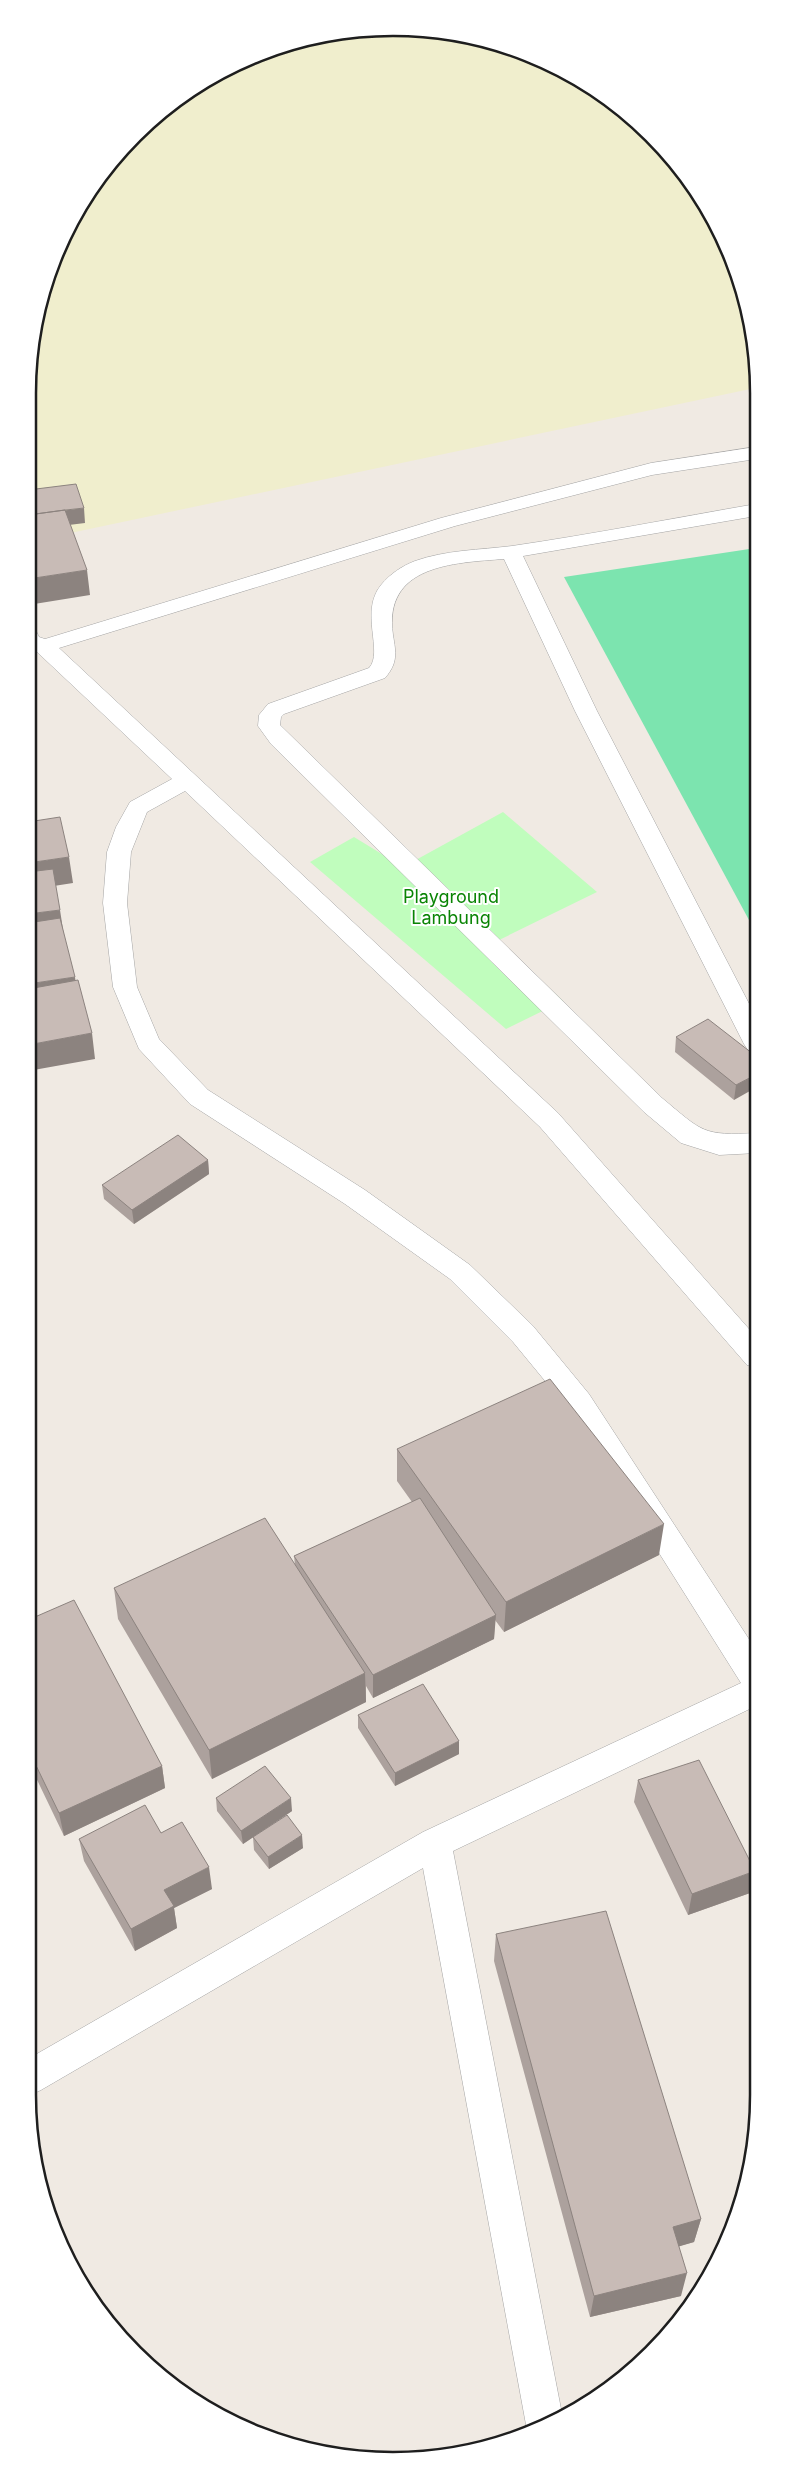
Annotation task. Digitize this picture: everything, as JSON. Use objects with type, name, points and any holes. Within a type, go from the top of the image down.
[{"type":"street","points":[[36,641],[448,522],[651,469],[750,454]]},
{"type":"street","points":[[750,511],[511,552],[437,561],[418,566],[402,575],[387,595],[382,606],[380,621],[386,658],[384,667],[377,673],[276,709],[270,715],[269,726],[286,746],[653,1105],[690,1136],[719,1145],[750,1143]]},
{"type":"street","points":[[511,552],[586,711],[750,1030]]},
{"type":"street","points":[[36,646],[188,780],[548,1120],[750,1349]]},
{"type":"street","points":[[188,780],[138,807],[119,852],[115,903],[125,987],[148,1042],[199,1096],[355,1197],[460,1272],[523,1334],[579,1402],[750,1669]]},
{"type":"street","points":[[36,2073],[435,1843],[750,1694]]},
{"type":"street","points":[[435,1843],[543,2419]]},
{"type":"shaded area","points":[[393,36],[440,39],[485,48],[530,63],[551,73],[591,96],[610,110],[645,141],[676,176],[690,195],[713,235],[723,256],[738,301],[747,346],[750,389],[36,540],[36,393],[39,346],[48,301],[55,278],[63,256],[84,215],[96,195],[125,158],[158,125],[195,96],[256,63],[301,48],[323,43],[346,39]]},
{"type":"green space","points":[[750,549],[750,922],[564,577]]},
{"type":"green space","name":"Playground Lambung","points":[[503,812],[597,892],[497,941],[563,1001],[506,1029],[310,862],[354,837],[403,867]]},
{"type":"building","points":[[76,484],[84,508],[36,514],[36,489]]},
{"type":"building","points":[[65,510],[87,570],[36,578],[36,514]]},
{"type":"building","points":[[60,817],[69,857],[36,862],[36,821]]},
{"type":"building","points":[[53,869],[60,910],[36,913],[36,871]]},
{"type":"building","points":[[60,918],[75,977],[36,983],[36,922]]},
{"type":"building","points":[[78,980],[92,1033],[36,1044],[36,988]]},
{"type":"building","points":[[708,1019],[750,1052],[750,1078],[736,1085],[676,1037]]},
{"type":"building","points":[[178,1135],[208,1160],[132,1210],[102,1185]]},
{"type":"building","points":[[550,1379],[664,1524],[506,1602],[397,1449]]},
{"type":"building","points":[[420,1498],[496,1615],[373,1675],[294,1556]]},
{"type":"building","points":[[265,1518],[365,1673],[209,1750],[114,1588]]},
{"type":"building","points":[[74,1600],[162,1766],[59,1813],[36,1766],[36,1617]]},
{"type":"building","points":[[423,1684],[459,1741],[395,1773],[358,1715]]},
{"type":"building","points":[[699,1760],[750,1861],[750,1873],[692,1894],[638,1780]]},
{"type":"building","points":[[265,1766],[291,1798],[241,1831],[216,1798]]},
{"type":"building","points":[[145,1805],[161,1833],[182,1822],[209,1867],[164,1890],[174,1906],[131,1929],[79,1839]]},
{"type":"building","points":[[287,1815],[302,1835],[268,1857],[253,1837]]},
{"type":"building","points":[[606,1911],[701,2219],[673,2227],[687,2273],[594,2296],[496,1934]]}]
